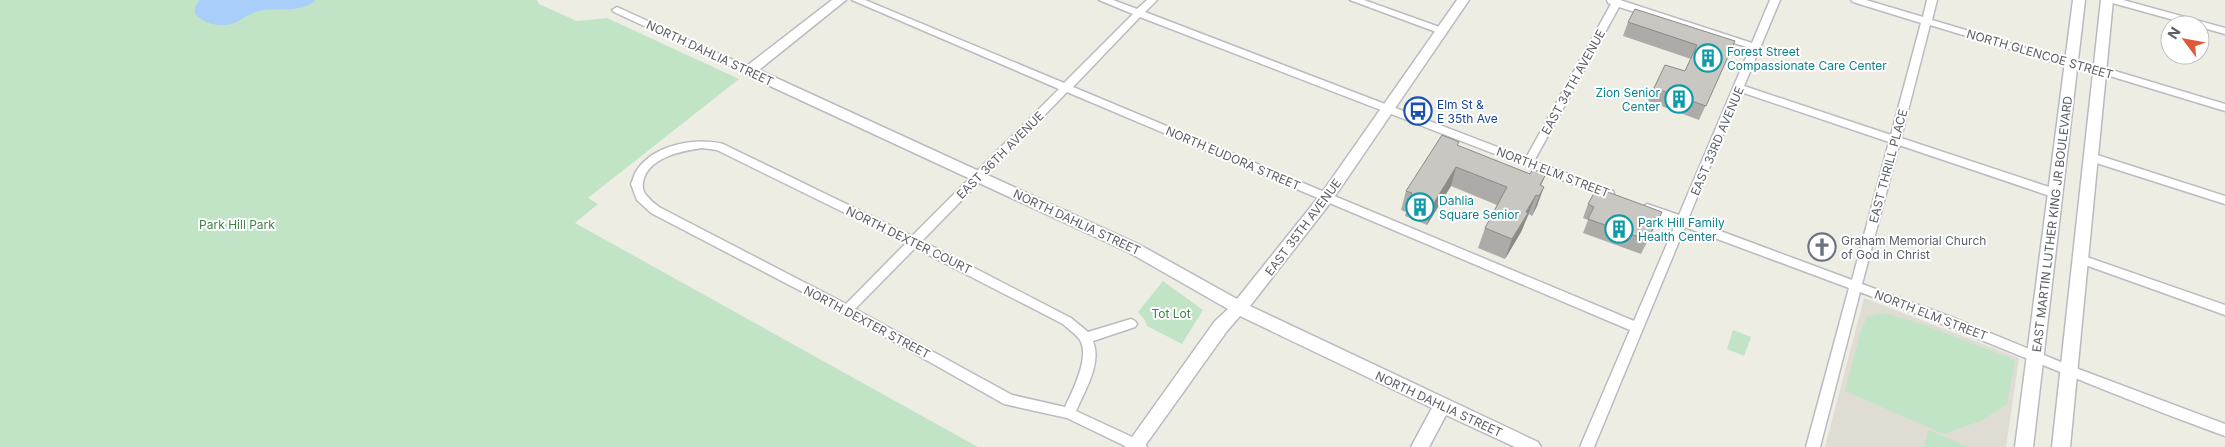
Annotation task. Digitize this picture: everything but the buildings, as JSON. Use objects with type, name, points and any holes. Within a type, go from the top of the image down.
[{"type":"street","points":[[749,71],[840,0]]},
{"type":"street","name":"NORTH EUDORA STREET","points":[[857,0],[1636,327]]},
{"type":"street","name":"NORTH ELM STREET","points":[[1104,0],[1619,198]]},
{"type":"street","name":"EAST 36TH AVENUE","points":[[847,310],[1152,0]]},
{"type":"street","points":[[1355,0],[1442,31]]},
{"type":"street","name":"EAST 35TH AVENUE","points":[[1137,446],[1221,326],[1273,268],[1326,198],[1463,0]]},
{"type":"street","name":"EAST 33RD AVENUE","points":[[1587,447],[1775,0]]},
{"type":"street","name":"NORTH GLENCOE STREET","points":[[1856,0],[2072,65],[2101,70],[2225,108]]},
{"type":"street","name":"EAST THRILL PLACE","points":[[1813,447],[1932,0]]},
{"type":"street","name":"EAST MARTIN LUTHER KING JR BOULEVARD","points":[[2024,447],[2079,0]]},
{"type":"street","points":[[2062,447],[2101,70],[2106,0]]},
{"type":"street","points":[[2112,0],[2225,31]]},
{"type":"street","points":[[1614,1],[1756,47]]},
{"type":"street","name":"EAST 34TH AVENUE","points":[[1528,162],[1614,1]]},
{"type":"street","name":"NORTH DAHLIA STREET","points":[[617,10],[1148,255],[1275,327],[1532,447]]},
{"type":"street","points":[[1739,88],[2054,193]]},
{"type":"street","name":"NORTH DEXTER COURT","points":[[653,160],[664,152],[682,146],[710,144],[914,242],[1067,321],[1086,338]]},
{"type":"street","points":[[2091,157],[2225,200]]},
{"type":"street","name":"NORTH DEXTER STREET","points":[[653,160],[645,167],[638,182],[638,194],[643,202],[847,310],[1009,400],[1069,413],[1137,446]]},
{"type":"street","name":"NORTH ELM STREET","points":[[1637,204],[1855,286],[2069,371],[2225,430]]},
{"type":"street","points":[[2080,259],[2225,310]]},
{"type":"street","points":[[1069,413],[1089,360],[1086,338],[1131,324]]},
{"type":"street","points":[[1420,447],[1442,406]]},
{"type":"shaded area","points":[[1864,298],[2019,358],[2006,447],[1825,447]]},
{"type":"green space","name":"Park Hill Park","points":[[0,0],[537,0],[539,4],[577,21],[607,18],[739,79],[588,198],[598,204],[575,223],[978,447],[0,447]]},
{"type":"green space","name":"Tot Lot","points":[[1163,281],[1203,310],[1182,344],[1147,326],[1145,320],[1138,312]]},
{"type":"green space","points":[[1884,313],[1916,322],[2015,360],[2007,404],[1983,420],[1944,434],[1845,391],[1861,331],[1867,317]]},
{"type":"green space","points":[[1733,330],[1751,337],[1744,356],[1727,349]]},
{"type":"green space","points":[[1928,430],[1968,447],[1925,447]]},
{"type":"water","points":[[200,0],[315,0],[296,9],[259,11],[233,24],[223,25],[208,22],[195,14],[195,6]]},
{"type":"place","name":"Forest Street Compassionate Care Center","points":[[1708,58]]},
{"type":"place","name":"Zion Senior Center","points":[[1679,99]]},
{"type":"place","name":"Elm St & E 35th Ave","points":[[1418,111]]},
{"type":"place","name":"Dahlia Square Senior","points":[[1420,207]]},
{"type":"place","name":"Park Hill Family Health Center","points":[[1619,229]]},
{"type":"place","name":"Graham Memorial Church of God in Christ","points":[[1822,247]]}]
